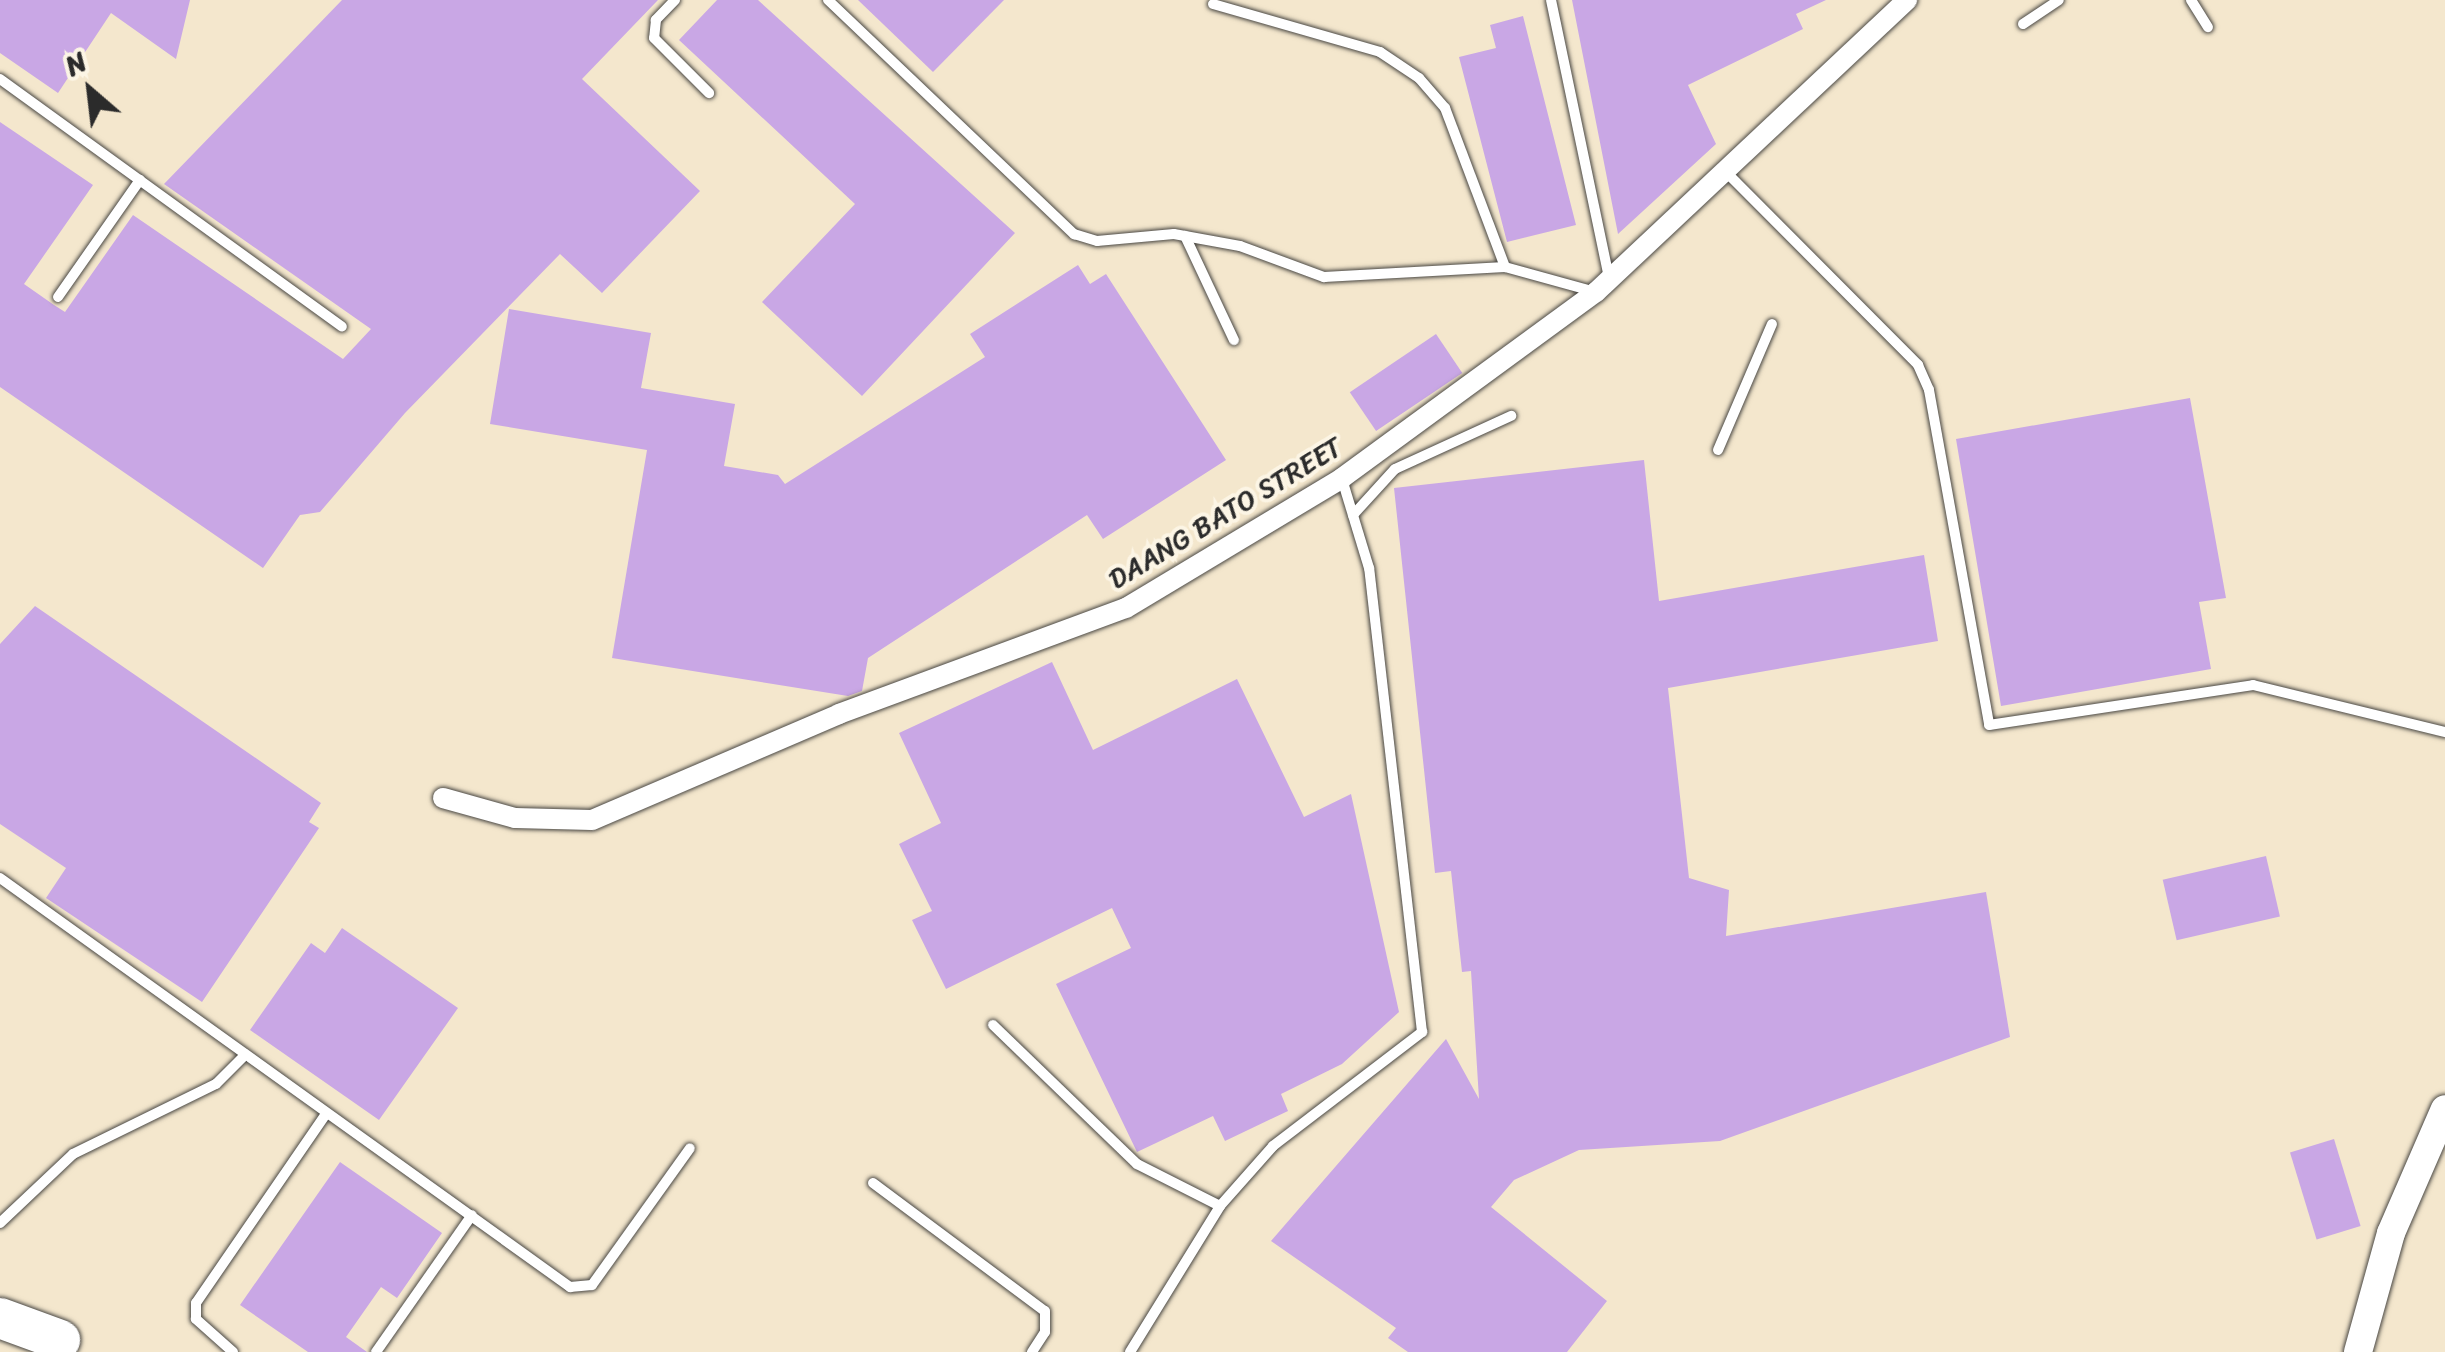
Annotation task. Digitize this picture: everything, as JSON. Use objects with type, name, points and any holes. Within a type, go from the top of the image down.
[{"type":"highway","points":[[0,1318],[70,1346]]},
{"type":"street","name":"DAANG BATO STREET","points":[[443,798],[515,818],[592,820],[839,714],[1126,608],[1342,478],[1603,287],[1907,0]]},
{"type":"street","points":[[2358,1352],[2390,1233],[2445,1110]]},
{"type":"street","points":[[0,1299],[70,1346]]},
{"type":"lane","points":[[675,0],[656,20],[654,38],[709,93]]},
{"type":"lane","points":[[828,0],[1074,234],[1097,240],[1185,236],[1240,246],[1324,277],[1506,267],[1603,287],[1551,0]]},
{"type":"lane","points":[[2024,24],[2059,0]]},
{"type":"lane","points":[[2190,0],[2208,27]]},
{"type":"lane","points":[[1213,4],[1380,52],[1419,78],[1445,108],[1506,267]]},
{"type":"lane","points":[[0,80],[342,327]]},
{"type":"lane","points":[[1728,172],[1918,364],[1929,390],[1989,726],[2253,686],[2445,732]]},
{"type":"lane","points":[[58,297],[140,180]]},
{"type":"lane","points":[[1185,236],[1234,340]]},
{"type":"lane","points":[[1718,450],[1772,324]]},
{"type":"lane","points":[[1353,515],[1396,469],[1511,416]]},
{"type":"lane","points":[[1130,1352],[1220,1206],[1273,1146],[1400,1054],[1423,1025],[1369,568],[1342,478]]},
{"type":"lane","points":[[0,878],[325,1115],[582,1291],[690,1148]]},
{"type":"lane","points":[[992,1025],[1137,1164],[1220,1206]]},
{"type":"lane","points":[[0,1224],[73,1154],[216,1084],[244,1056]]},
{"type":"lane","points":[[233,1352],[196,1319],[196,1303],[325,1115]]},
{"type":"lane","points":[[873,1182],[1045,1312],[1045,1332],[1032,1352]]},
{"type":"lane","points":[[376,1352],[472,1215]]},
{"type":"building","points":[[0,0],[190,0],[176,59],[111,13],[58,93],[0,53]]},
{"type":"building","points":[[342,0],[658,0],[582,79],[700,191],[602,293],[560,254],[405,413],[320,512],[300,515],[263,568],[0,387],[0,122],[93,185],[24,284],[54,305],[65,312],[133,215],[343,359],[371,329],[164,184]]},
{"type":"building","points":[[717,0],[758,0],[1015,233],[862,396],[762,302],[855,204],[679,40]]},
{"type":"building","points":[[858,0],[1004,0],[933,72]]},
{"type":"building","points":[[1572,0],[1826,0],[1796,14],[1803,29],[1688,85],[1716,144],[1618,234]]},
{"type":"building","points":[[1523,16],[1576,225],[1507,242],[1459,57],[1496,48],[1490,25]]},
{"type":"building","points":[[1078,265],[1090,284],[1106,274],[1226,460],[1103,539],[1087,515],[868,658],[862,691],[848,696],[612,658],[647,450],[490,424],[509,309],[651,333],[641,388],[735,404],[724,466],[778,475],[785,484],[985,357],[970,334]]},
{"type":"building","points":[[1436,334],[1462,373],[1376,431],[1350,392]]},
{"type":"building","points":[[2190,398],[2226,598],[2199,602],[2211,669],[2001,706],[1956,439]]},
{"type":"building","points":[[1644,460],[1659,601],[1924,555],[1938,641],[1668,688],[1689,878],[1729,890],[1726,936],[1986,892],[2010,1037],[1720,1141],[1579,1150],[1514,1180],[1491,1207],[1607,1301],[1567,1352],[1408,1352],[1388,1338],[1396,1328],[1271,1241],[1446,1039],[1479,1099],[1471,971],[1462,972],[1451,871],[1435,873],[1394,488]]},
{"type":"building","points":[[35,606],[321,803],[309,822],[319,828],[202,1002],[46,898],[66,868],[0,824],[0,644]]},
{"type":"building","points":[[1052,662],[1093,750],[1237,679],[1304,817],[1351,794],[1399,1012],[1342,1064],[1281,1094],[1288,1111],[1225,1141],[1213,1116],[1137,1152],[1056,984],[1131,948],[1112,908],[946,989],[912,920],[932,911],[899,844],[941,823],[899,733]]},
{"type":"building","points":[[2266,856],[2280,916],[2177,940],[2163,880]]},
{"type":"building","points":[[342,928],[458,1008],[379,1120],[250,1030],[311,943],[325,953]]},
{"type":"building","points":[[2334,1139],[2361,1226],[2317,1239],[2290,1152]]},
{"type":"building","points":[[340,1162],[442,1233],[397,1298],[381,1287],[346,1337],[367,1352],[308,1352],[240,1305]]}]
